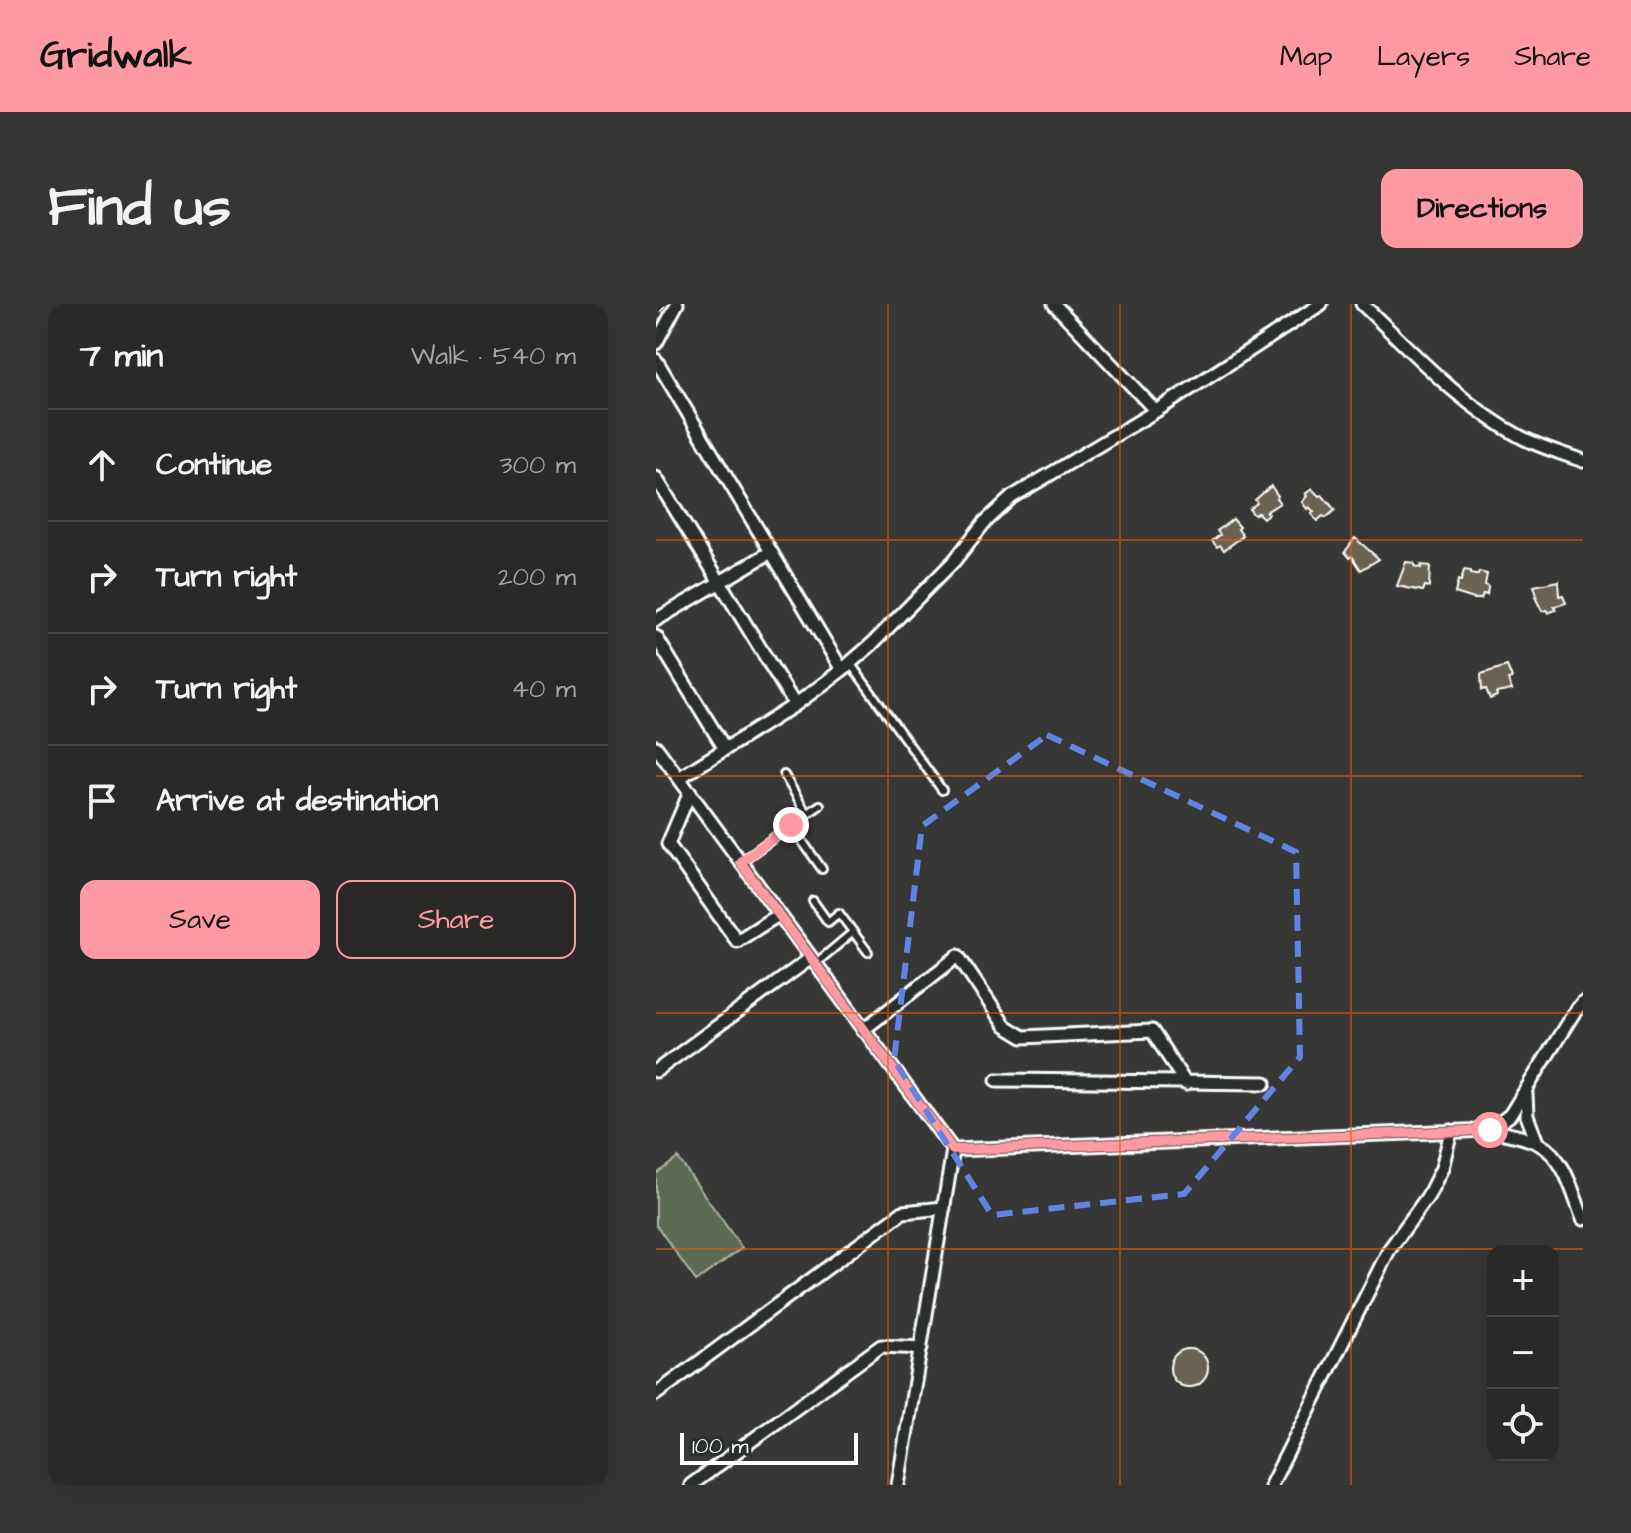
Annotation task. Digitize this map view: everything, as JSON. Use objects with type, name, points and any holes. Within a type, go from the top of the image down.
[{"type":"street","points":[[656,343],[677,304]]},
{"type":"street","points":[[1054,304],[1156,411]]},
{"type":"street","points":[[679,778],[795,705],[846,667],[954,561],[984,523],[1012,497],[1156,411],[1321,304]]},
{"type":"street","points":[[1362,304],[1457,392],[1500,425],[1543,447],[1583,461]]},
{"type":"street","points":[[656,360],[771,552],[846,667]]},
{"type":"street","points":[[656,478],[795,705]]},
{"type":"street","points":[[656,620],[771,552]]},
{"type":"street","points":[[656,637],[725,749]]},
{"type":"street","points":[[656,747],[953,1150],[898,1485]]},
{"type":"street","points":[[690,792],[668,844],[737,941],[778,915]]},
{"type":"street","points":[[863,1030],[958,956],[1005,1026],[1023,1037],[1152,1031],[1186,1084]]},
{"type":"street","points":[[656,1071],[813,961]]},
{"type":"street","points":[[1490,1130],[1510,1115],[1526,1093],[1545,1058],[1583,1002]]},
{"type":"street","points":[[997,1080],[1265,1083]]},
{"type":"street","points":[[1526,1093],[1527,1116],[1537,1142]]},
{"type":"street","points":[[953,1150],[1490,1130],[1537,1142],[1552,1152],[1583,1219]]},
{"type":"street","points":[[1271,1485],[1389,1250],[1428,1196],[1442,1168],[1451,1131]]},
{"type":"street","points":[[656,1394],[903,1212],[944,1208]]},
{"type":"street","points":[[691,1485],[881,1346],[921,1348]]},
{"type":"lane","points":[[846,667],[942,790]]},
{"type":"lane","points":[[784,775],[807,814]]},
{"type":"lane","points":[[740,862],[820,805]]},
{"type":"lane","points":[[791,825],[822,869]]},
{"type":"lane","points":[[813,901],[828,922],[839,913],[868,952]]},
{"type":"lane","points":[[813,961],[853,932]]},
{"type":"highlighted area","points":[[1047,735],[1296,852],[1300,1057],[1184,1194],[992,1215],[894,1060],[922,826]]},
{"type":"green space","points":[[678,1158],[742,1248],[696,1281],[656,1225],[656,1174]]},
{"type":"building","points":[[1271,486],[1280,503],[1266,512],[1268,514],[1263,518],[1258,513],[1254,515],[1249,509]]},
{"type":"building","points":[[1312,489],[1335,510],[1317,521],[1311,514],[1314,512],[1302,502],[1307,496],[1305,494]]},
{"type":"building","points":[[1233,519],[1243,536],[1224,550],[1212,541],[1220,535],[1217,531]]},
{"type":"building","points":[[1355,538],[1379,559],[1361,570],[1352,556],[1350,558],[1345,552]]},
{"type":"building","points":[[1406,562],[1421,568],[1421,565],[1430,566],[1429,587],[1425,586],[1423,591],[1397,586]]},
{"type":"building","points":[[1464,570],[1475,575],[1479,572],[1487,574],[1487,595],[1474,599],[1455,593]]},
{"type":"building","points":[[1558,581],[1559,596],[1563,595],[1566,603],[1548,613],[1547,610],[1542,611],[1535,597],[1534,586]]},
{"type":"building","points":[[1507,666],[1512,678],[1508,680],[1512,690],[1496,693],[1497,696],[1490,699],[1486,689],[1482,690],[1481,674]]},
{"type":"building","points":[[1189,1349],[1202,1355],[1208,1368],[1202,1381],[1189,1387],[1176,1381],[1170,1368],[1176,1355]]},
{"type":"route","points":[[791,825],[740,862],[953,1150],[1490,1130]]}]
